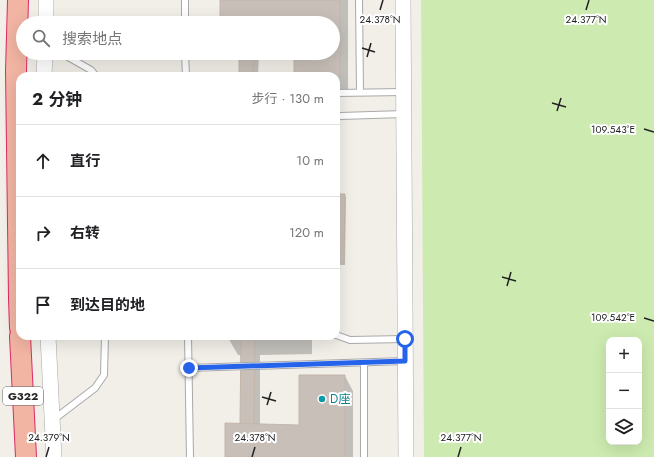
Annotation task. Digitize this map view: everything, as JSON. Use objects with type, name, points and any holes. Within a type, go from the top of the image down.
[{"type":"highway","points":[[18,0],[18,16]]},
{"type":"highway","points":[[16,60],[16,72]]},
{"type":"highway","name":"G322","points":[[20,340],[26,457]]},
{"type":"street","points":[[46,0],[46,16]]},
{"type":"street","points":[[403,0],[406,457]]},
{"type":"street","points":[[44,72],[45,60]]},
{"type":"street","points":[[48,340],[54,457]]},
{"type":"lane","points":[[185,0],[185,16]]},
{"type":"lane","points":[[359,0],[360,92]]},
{"type":"lane","points":[[74,60],[93,72]]},
{"type":"lane","points":[[185,60],[186,72]]},
{"type":"lane","points":[[340,92],[404,92]]},
{"type":"lane","points":[[340,116],[404,114]]},
{"type":"lane","points":[[340,336],[350,340],[405,339]]},
{"type":"lane","points":[[52,421],[95,388],[104,375],[105,340]]},
{"type":"lane","points":[[188,340],[190,457]]},
{"type":"lane","points":[[189,368],[405,361]]},
{"type":"lane","points":[[364,363],[364,457]]},
{"type":"green space","points":[[421,0],[654,0],[654,457],[424,457]]},
{"type":"building","points":[[220,0],[340,0],[340,16],[220,16]]},
{"type":"building","points":[[239,60],[253,60],[253,72],[239,72]]},
{"type":"building","points":[[294,60],[340,60],[340,72],[294,72]]},
{"type":"building","points":[[340,194],[345,194],[344,263],[340,263]]},
{"type":"building","points":[[241,340],[255,340],[254,424],[240,424]]},
{"type":"building","name":"D座","points":[[299,375],[345,375],[345,457],[225,457],[225,423],[299,425]]},
{"type":"place","name":"D座","points":[[322,399]]},
{"type":"route","points":[[189,368],[405,361],[405,339]]}]
